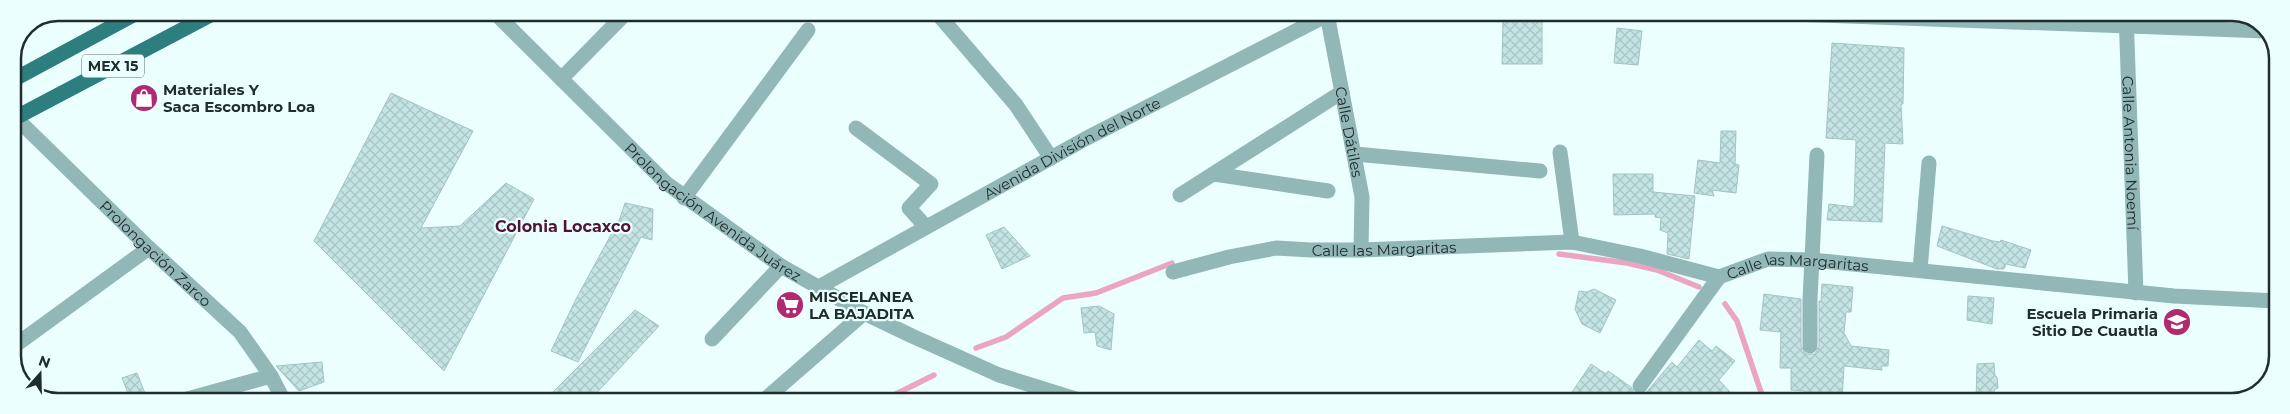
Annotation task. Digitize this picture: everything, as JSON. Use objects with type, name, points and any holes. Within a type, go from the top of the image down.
[{"type":"main road","name":"MEX 15","points":[[21,75],[120,21]]},
{"type":"main road","name":"MEX 15","points":[[21,114],[197,21]]},
{"type":"street","name":"Prolongación Avenida Juárez","points":[[504,21],[666,183],[684,198],[781,266],[864,313],[999,375],[1055,392]]},
{"type":"street","points":[[562,78],[618,21]]},
{"type":"street","points":[[945,21],[1016,105],[1051,158]]},
{"type":"street","name":"Avenida División del Norte","points":[[817,288],[1051,158],[1314,22]]},
{"type":"street","name":"Calle Dátiles","points":[[1330,22],[1362,197],[1361,250]]},
{"type":"street","name":"Calle Antonia Noemí","points":[[2126,22],[2136,292]]},
{"type":"street","points":[[2161,22],[2255,30]]},
{"type":"street","points":[[684,198],[808,30]]},
{"type":"street","points":[[1180,195],[1342,92]]},
{"type":"street","name":"Prolongación Zarco","points":[[21,125],[149,248],[240,332],[271,376],[279,392]]},
{"type":"street","points":[[856,128],[931,184],[909,208],[926,227]]},
{"type":"street","points":[[1560,152],[1572,242]]},
{"type":"street","points":[[1355,154],[1540,171]]},
{"type":"street","points":[[1810,346],[1817,155]]},
{"type":"street","points":[[1920,270],[1929,163]]},
{"type":"street","points":[[1214,174],[1328,191]]},
{"type":"street","name":"Calle las Margaritas","points":[[1173,272],[1229,257],[1276,248],[1361,250],[1572,242],[1640,256],[1719,277],[1768,259],[1812,260],[2136,292],[2268,300]]},
{"type":"street","points":[[21,341],[149,248]]},
{"type":"street","points":[[712,339],[781,266]]},
{"type":"street","points":[[1640,386],[1719,277]]},
{"type":"street","points":[[773,392],[864,313]]},
{"type":"street","points":[[212,392],[271,376]]},
{"type":"building","points":[[1503,22],[1542,22],[1542,64],[1502,64]]},
{"type":"building","points":[[1617,28],[1642,31],[1638,65],[1614,63]]},
{"type":"building","points":[[1832,43],[1904,48],[1903,104],[1901,104],[1903,144],[1885,143],[1882,222],[1827,220],[1829,204],[1854,207],[1856,140],[1826,138]]},
{"type":"building","points":[[391,93],[473,131],[421,228],[460,226],[506,183],[534,199],[444,371],[314,241]]},
{"type":"building","points":[[1721,131],[1736,131],[1735,164],[1739,165],[1736,193],[1712,190],[1714,196],[1694,193],[1698,160],[1720,163]]},
{"type":"building","points":[[1613,174],[1653,174],[1653,192],[1695,196],[1689,259],[1667,254],[1668,233],[1660,230],[1661,218],[1655,217],[1655,214],[1614,215]]},
{"type":"building","points":[[625,203],[653,209],[652,240],[641,237],[578,362],[551,351],[576,299],[620,218]]},
{"type":"building","points":[[1942,226],[1993,241],[2000,242],[2001,240],[2031,250],[2025,268],[2006,264],[2004,269],[1997,269],[1937,246]]},
{"type":"building","points":[[1004,227],[1030,256],[1002,269],[986,235]]},
{"type":"building","points":[[1822,284],[1853,287],[1851,312],[1846,312],[1844,333],[1851,346],[1889,350],[1888,366],[1881,366],[1882,370],[1844,366],[1842,393],[1805,393],[1805,391],[1791,390],[1791,368],[1780,368],[1781,332],[1760,330],[1764,294],[1801,299],[1801,346],[1806,354],[1815,354],[1819,346],[1819,301],[1821,301]]},
{"type":"building","points":[[1594,289],[1616,300],[1600,333],[1582,324],[1575,309],[1579,291],[1587,292]]},
{"type":"building","points":[[1968,296],[1994,298],[1992,324],[1967,320]]},
{"type":"building","points":[[1099,306],[1114,314],[1111,350],[1097,346],[1095,332],[1084,333],[1081,308]]},
{"type":"building","points":[[635,310],[659,326],[597,392],[553,392]]},
{"type":"building","points":[[1699,340],[1712,351],[1716,346],[1735,361],[1719,380],[1731,393],[1646,393],[1672,362],[1677,367]]},
{"type":"building","points":[[322,362],[324,382],[299,391],[276,366]]},
{"type":"building","points":[[1994,363],[1998,388],[1994,390],[1994,393],[1976,393],[1977,364]]},
{"type":"building","points":[[1591,364],[1606,374],[1608,371],[1631,387],[1634,393],[1572,393]]},
{"type":"building","points":[[137,373],[144,392],[127,392],[122,378]]},
{"type":"waterway","points":[[1559,254],[1627,263],[1657,270],[1699,287]]},
{"type":"waterway","points":[[976,348],[1006,337],[1063,298],[1096,293],[1172,263]]},
{"type":"waterway","points":[[1725,304],[1737,321],[1761,393]]},
{"type":"waterway","points":[[899,392],[934,375]]},
{"type":"place","name":"Materiales Y Saca Escombro Loa","points":[[144,98]]},
{"type":"place","name":"MISCELANEA LA BAJADITA","points":[[790,305]]},
{"type":"place","name":"Escuela Primaria Sitio De Cuautla","points":[[2177,322]]},
{"type":"district","name":"Colonia Locaxco","points":[[563,226]]}]
